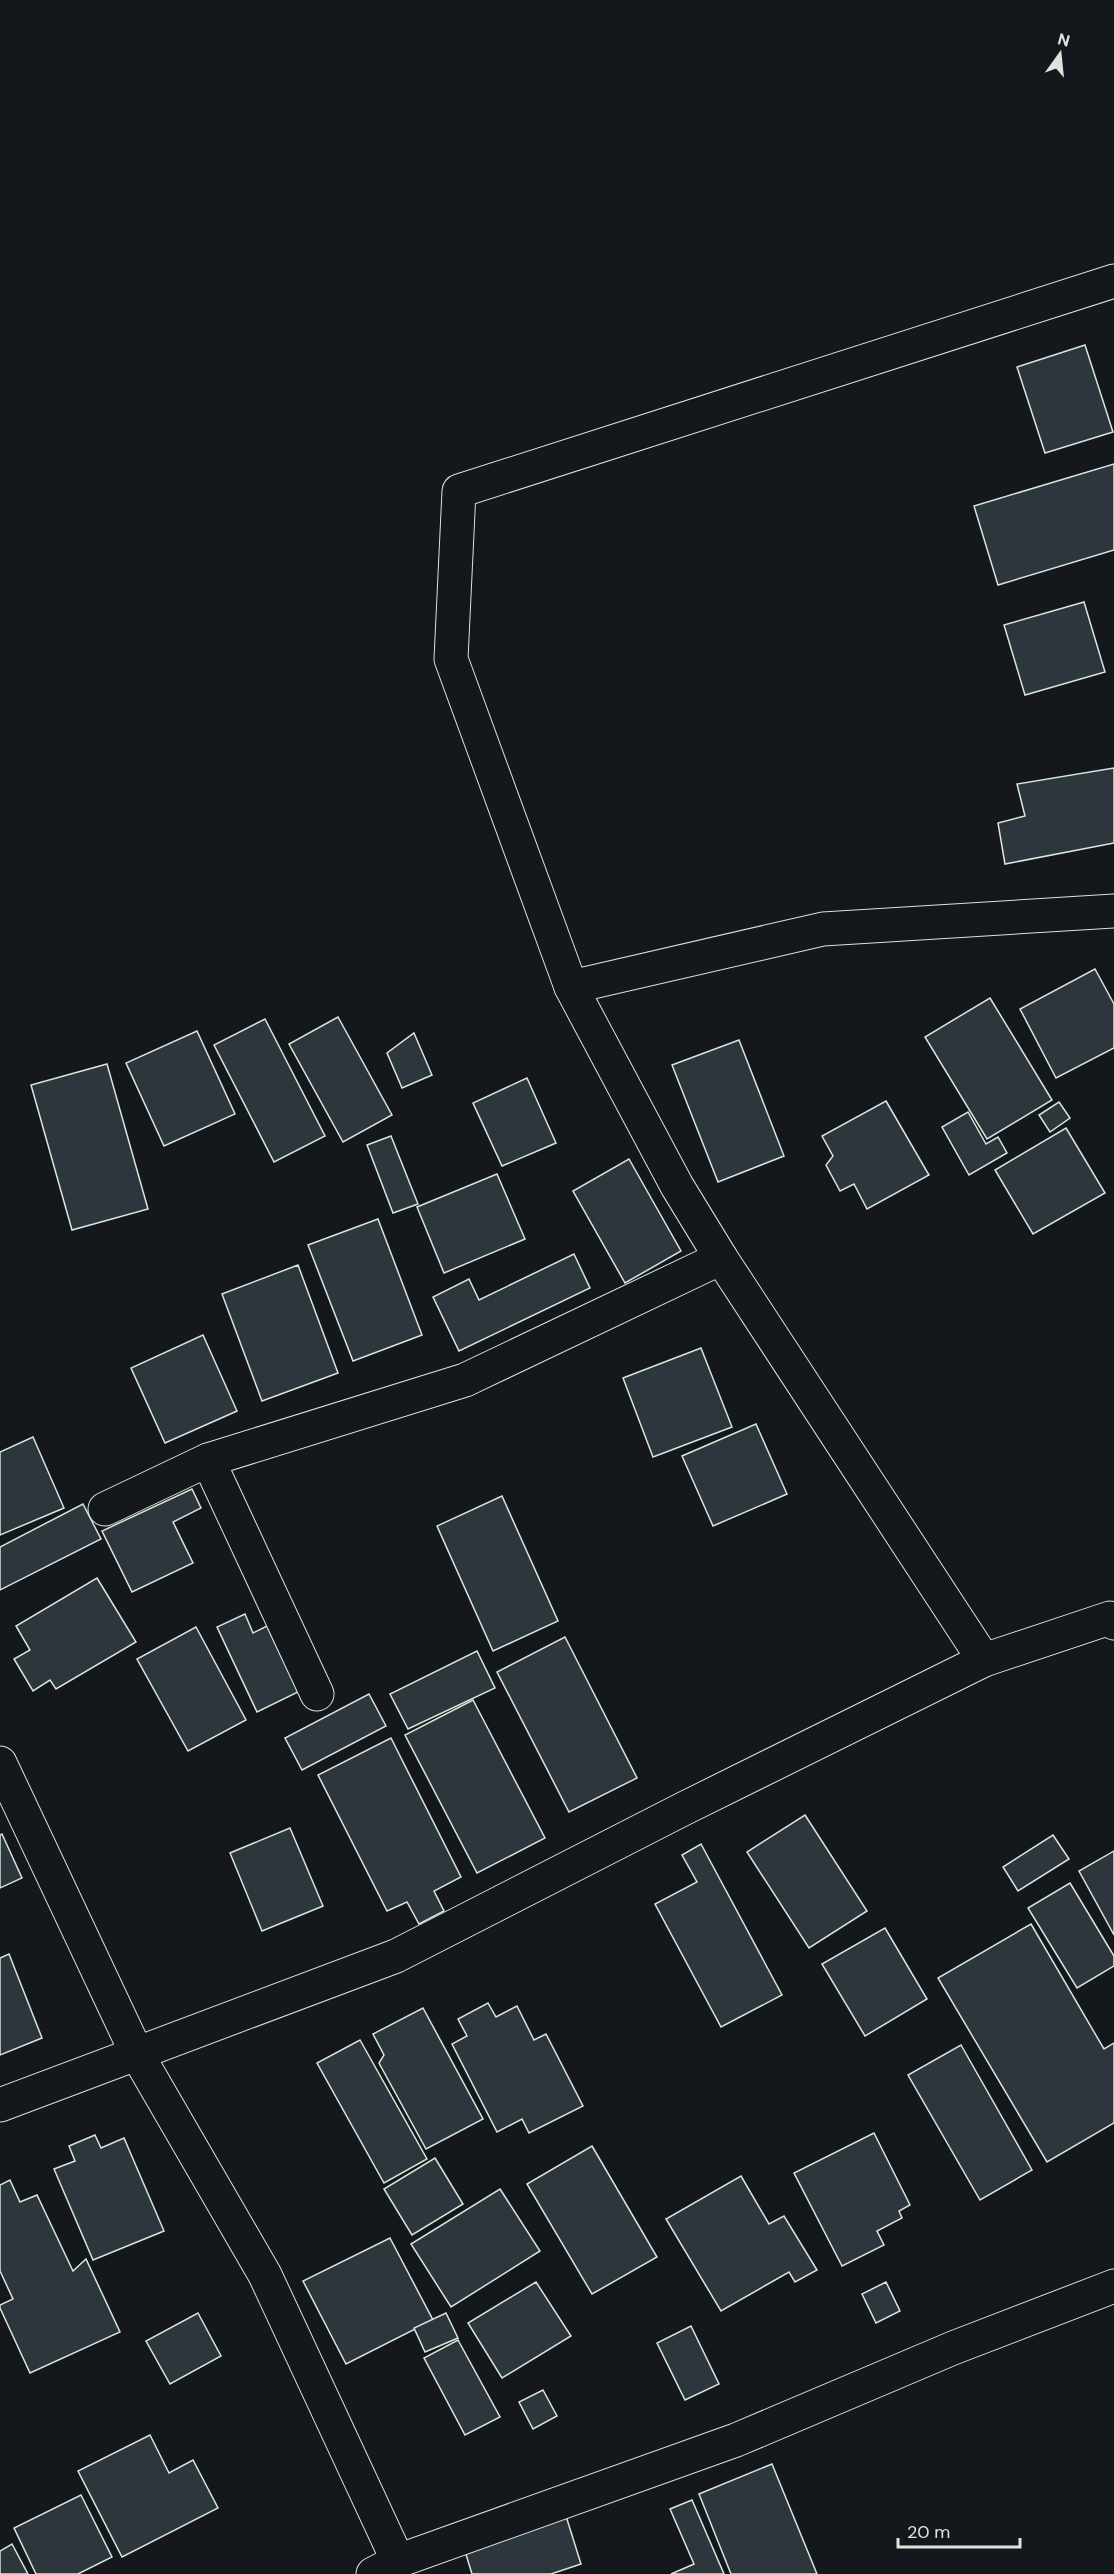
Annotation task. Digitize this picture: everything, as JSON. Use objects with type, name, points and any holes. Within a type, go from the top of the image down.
[{"type":"street","points":[[984,1660],[721,1258],[677,1186],[571,987],[451,659],[459,490],[1114,281]]},
{"type":"street","points":[[571,987],[823,929],[1114,911]]},
{"type":"street","points":[[105,1509],[208,1460],[465,1380],[721,1258]]},
{"type":"street","points":[[208,1460],[317,1694]]},
{"type":"street","points":[[0,2105],[396,1956],[685,1808],[984,1660],[1110,1618],[1114,1623]]},
{"type":"street","points":[[0,1762],[137,2054],[265,2275],[385,2568],[736,2440],[953,2348],[1114,2286]]},
{"type":"building","points":[[1085,345],[1113,432],[1045,453],[1017,367]]},
{"type":"building","points":[[1114,464],[1114,550],[998,585],[974,506]]},
{"type":"building","points":[[1084,602],[1105,672],[1025,695],[1004,625]]},
{"type":"building","points":[[1114,768],[1114,843],[1005,864],[998,823],[1025,816],[1017,784]]},
{"type":"building","points":[[1095,969],[1114,1004],[1114,1048],[1056,1078],[1020,1009]]},
{"type":"building","points":[[990,998],[1052,1100],[987,1139],[925,1037]]},
{"type":"building","points":[[338,1017],[392,1115],[343,1142],[289,1044]]},
{"type":"building","points":[[265,1019],[325,1136],[274,1162],[214,1045]]},
{"type":"building","points":[[197,1031],[235,1114],[164,1146],[126,1063]]},
{"type":"building","points":[[414,1033],[432,1075],[402,1088],[387,1053]]},
{"type":"building","points":[[739,1040],[784,1156],[718,1182],[672,1065]]},
{"type":"building","points":[[107,1064],[148,1209],[72,1230],[31,1085]]},
{"type":"building","points":[[527,1078],[556,1143],[502,1166],[473,1103]]},
{"type":"building","points":[[886,1101],[929,1175],[867,1209],[854,1184],[840,1191],[826,1165],[833,1156],[822,1136]]},
{"type":"building","points":[[1059,1102],[1070,1118],[1050,1132],[1039,1115]]},
{"type":"building","points":[[968,1112],[986,1144],[998,1137],[1007,1153],[969,1175],[942,1127]]},
{"type":"building","points":[[1066,1128],[1105,1193],[1033,1234],[995,1170]]},
{"type":"building","points":[[391,1136],[418,1204],[393,1213],[367,1145]]},
{"type":"building","points":[[629,1159],[681,1251],[625,1283],[573,1191]]},
{"type":"building","points":[[497,1174],[525,1239],[444,1273],[417,1207]]},
{"type":"building","points":[[378,1219],[422,1335],[353,1361],[308,1245]]},
{"type":"building","points":[[574,1254],[590,1288],[459,1351],[433,1297],[469,1279],[479,1300]]},
{"type":"building","points":[[298,1265],[338,1373],[262,1401],[222,1294]]},
{"type":"building","points":[[203,1335],[237,1411],[165,1443],[131,1368]]},
{"type":"building","points":[[701,1348],[732,1427],[653,1457],[623,1378]]},
{"type":"building","points":[[756,1424],[787,1494],[713,1526],[682,1456]]},
{"type":"building","points":[[33,1437],[64,1508],[0,1535],[0,1452]]},
{"type":"building","points":[[192,1489],[201,1508],[173,1522],[193,1563],[132,1592],[102,1531]]},
{"type":"building","points":[[502,1496],[558,1621],[493,1651],[437,1526]]},
{"type":"building","points":[[83,1504],[101,1539],[0,1590],[0,1547]]},
{"type":"building","points":[[97,1578],[136,1642],[56,1689],[50,1680],[33,1691],[14,1659],[30,1650],[16,1626]]},
{"type":"building","points":[[245,1614],[253,1633],[267,1626],[298,1692],[257,1712],[217,1627]]},
{"type":"building","points":[[196,1627],[246,1720],[188,1751],[137,1659]]},
{"type":"building","points":[[565,1637],[637,1778],[569,1812],[497,1672]]},
{"type":"building","points":[[477,1651],[495,1688],[408,1729],[390,1694]]},
{"type":"building","points":[[369,1694],[386,1726],[302,1770],[285,1738]]},
{"type":"building","points":[[473,1700],[545,1838],[477,1873],[405,1735]]},
{"type":"building","points":[[391,1738],[461,1877],[434,1891],[444,1911],[419,1924],[407,1902],[387,1911],[318,1775]]},
{"type":"building","points":[[805,1815],[867,1911],[809,1948],[747,1852]]},
{"type":"building","points":[[290,1828],[323,1906],[262,1931],[230,1853]]},
{"type":"building","points":[[2,1834],[22,1878],[0,1888],[0,1835]]},
{"type":"building","points":[[1053,1835],[1069,1859],[1018,1891],[1003,1867]]},
{"type":"building","points":[[701,1844],[782,1995],[721,2027],[655,1904],[697,1882],[682,1855]]},
{"type":"building","points":[[1114,1851],[1114,1935],[1079,1871]]},
{"type":"building","points":[[1070,1883],[1114,1956],[1114,1966],[1077,1988],[1028,1908]]},
{"type":"building","points":[[1031,1924],[1104,2049],[1114,2043],[1114,2123],[1047,2162],[938,1978]]},
{"type":"building","points":[[885,1928],[927,1999],[865,2036],[822,1964]]},
{"type":"building","points":[[9,1954],[42,2038],[0,2055],[0,1958]]},
{"type":"building","points":[[488,2003],[496,2017],[517,2006],[534,2040],[546,2034],[583,2106],[529,2133],[522,2119],[497,2132],[452,2044],[467,2036],[458,2019]]},
{"type":"building","points":[[423,2008],[483,2119],[426,2149],[379,2063],[384,2055],[373,2034]]},
{"type":"building","points":[[360,2040],[427,2159],[384,2183],[317,2063]]},
{"type":"building","points":[[961,2045],[1032,2170],[980,2200],[908,2075]]},
{"type":"building","points":[[874,2133],[910,2205],[899,2211],[902,2218],[877,2231],[884,2245],[842,2266],[794,2173]]},
{"type":"building","points":[[95,2135],[101,2148],[124,2138],[164,2231],[93,2260],[54,2169],[75,2161],[69,2146]]},
{"type":"building","points":[[592,2146],[657,2257],[592,2294],[527,2184]]},
{"type":"building","points":[[435,2158],[463,2204],[412,2235],[384,2189]]},
{"type":"building","points":[[741,2176],[769,2224],[784,2216],[817,2270],[795,2282],[789,2272],[721,2311],[666,2219]]},
{"type":"building","points":[[10,2180],[20,2202],[37,2195],[73,2271],[86,2259],[120,2332],[30,2373],[0,2308],[0,2305],[13,2299],[0,2271],[0,2185]]},
{"type":"building","points":[[500,2189],[540,2251],[451,2307],[411,2244]]},
{"type":"building","points":[[390,2238],[433,2320],[346,2364],[303,2281]]},
{"type":"building","points":[[536,2282],[571,2336],[502,2378],[468,2323]]},
{"type":"building","points":[[886,2282],[900,2311],[876,2323],[862,2294]]},
{"type":"building","points":[[198,2313],[221,2356],[170,2384],[146,2341]]},
{"type":"building","points":[[446,2313],[458,2338],[425,2352],[414,2328]]},
{"type":"building","points":[[691,2326],[719,2384],[685,2400],[657,2343]]},
{"type":"building","points":[[458,2340],[500,2417],[465,2435],[424,2358]]},
{"type":"building","points":[[543,2390],[557,2416],[533,2429],[519,2402]]},
{"type":"building","points":[[150,2435],[169,2473],[193,2460],[218,2508],[122,2557],[78,2471]]},
{"type":"building","points":[[772,2464],[817,2574],[731,2574],[699,2494]]},
{"type":"building","points":[[81,2495],[112,2557],[78,2574],[36,2574],[14,2528]]},
{"type":"building","points":[[692,2500],[724,2574],[671,2574],[694,2564],[670,2509]]},
{"type":"building","points":[[566,2516],[581,2564],[551,2574],[472,2574],[464,2548]]},
{"type":"building","points":[[12,2544],[28,2574],[0,2574],[0,2551]]}]
